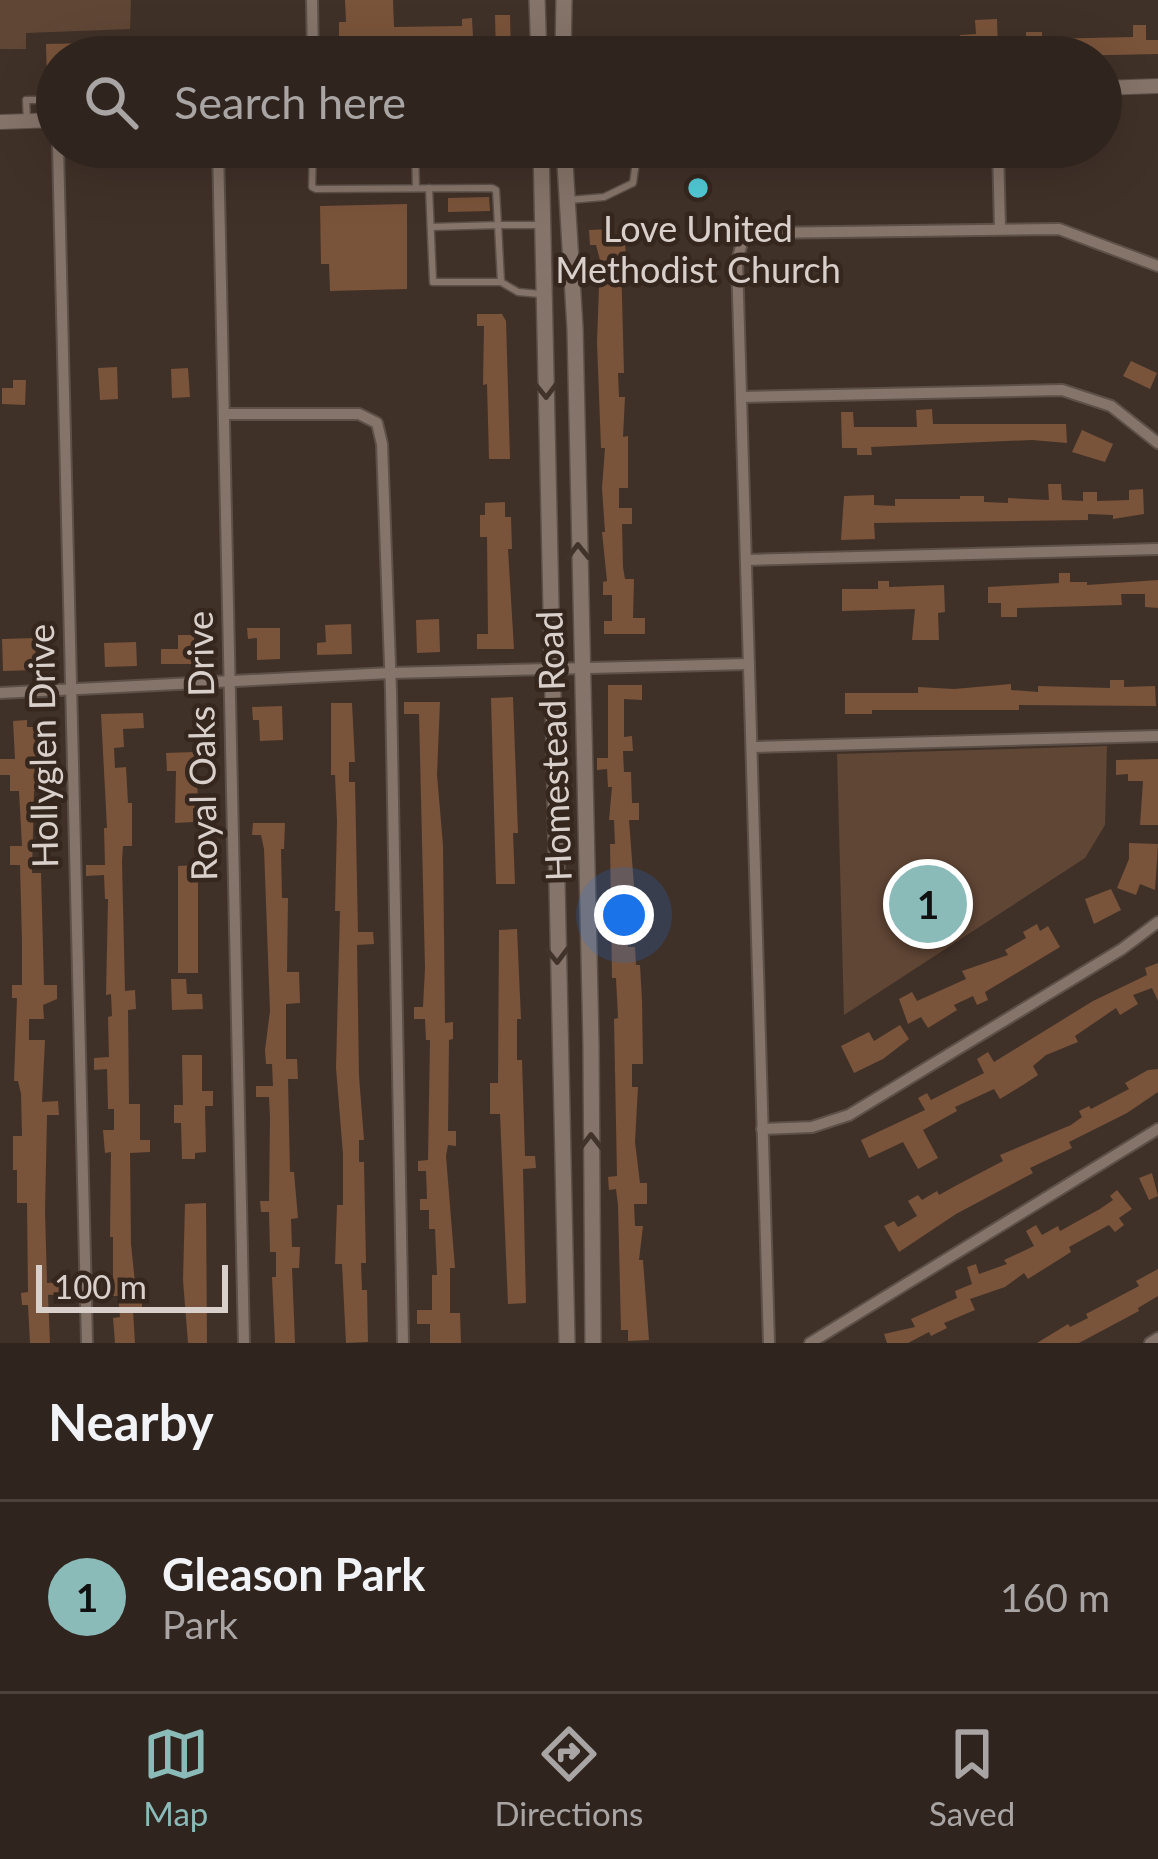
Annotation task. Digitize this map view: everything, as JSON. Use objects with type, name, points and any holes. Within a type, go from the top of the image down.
[{"type":"main road","points":[[537,0],[538,36]]},
{"type":"main road","points":[[563,36],[564,0]]},
{"type":"main road","name":"Homestead Road","points":[[541,168],[567,1343]]},
{"type":"main road","name":"Homestead Road","points":[[565,168],[574,328],[591,1043],[593,1343]]},
{"type":"main road","points":[[544,328],[574,328]]},
{"type":"main road","points":[[547,459],[577,458]]},
{"type":"main road","points":[[555,879],[586,878]]},
{"type":"main road","points":[[558,1045],[591,1043]]},
{"type":"main road","points":[[562,1208],[592,1208]]},
{"type":"street","points":[[312,0],[313,36]]},
{"type":"street","points":[[1122,87],[1158,86]]},
{"type":"street","points":[[0,122],[36,121]]},
{"type":"street","name":"Hollyglen Drive","points":[[59,168],[86,1343]]},
{"type":"street","name":"Royal Oaks Drive","points":[[218,168],[244,1343]]},
{"type":"street","points":[[999,168],[1000,227]]},
{"type":"street","points":[[769,1343],[737,261],[743,239],[781,232],[1059,229],[1158,266]]},
{"type":"street","points":[[742,397],[1062,390],[1111,406],[1158,442]]},
{"type":"street","points":[[224,414],[359,414],[377,424],[386,469],[403,1343]]},
{"type":"street","points":[[746,560],[1158,549]]},
{"type":"street","points":[[0,693],[391,673],[749,664]]},
{"type":"street","points":[[752,747],[1158,736]]},
{"type":"street","points":[[762,1129],[812,1127],[849,1115],[1123,949],[1158,922]]},
{"type":"street","points":[[810,1343],[1158,1129]]},
{"type":"street","points":[[1150,1343],[1158,1338]]},
{"type":"lane","points":[[27,121],[26,100],[36,100]]},
{"type":"lane","points":[[312,168],[312,187],[316,189],[496,190],[501,282]]},
{"type":"lane","points":[[416,168],[416,188]]},
{"type":"lane","points":[[566,200],[604,197],[633,183],[635,168]]},
{"type":"lane","points":[[429,188],[433,281],[501,282],[518,292],[544,294]]},
{"type":"lane","points":[[454,188],[454,198]]},
{"type":"lane","points":[[479,188],[480,198]]},
{"type":"lane","points":[[455,212],[456,226]]},
{"type":"lane","points":[[480,212],[481,225]]},
{"type":"lane","points":[[430,226],[542,224]]},
{"type":"shaded area","points":[[0,0],[131,0],[130,29],[26,33],[26,49],[0,49]]},
{"type":"shaded area","points":[[1107,746],[1105,825],[1085,858],[844,1015],[837,754]]},
{"type":"building","points":[[345,0],[393,0],[394,27],[462,26],[462,19],[472,18],[473,36],[339,36],[339,22],[346,22]]},
{"type":"building","points":[[495,15],[510,15],[510,36],[496,36]]},
{"type":"building","points":[[997,19],[998,36],[960,36],[976,34],[975,20]]},
{"type":"building","points":[[1133,25],[1146,25],[1146,40],[1158,40],[1158,54],[1122,55],[1122,37],[1133,37]]},
{"type":"building","points":[[489,197],[490,211],[448,212],[448,198]]},
{"type":"building","points":[[407,204],[407,289],[330,291],[329,264],[321,264],[320,206]]},
{"type":"building","points":[[613,229],[613,243],[625,243],[626,259],[621,259],[624,373],[618,373],[619,397],[625,397],[628,488],[619,488],[619,508],[632,508],[632,524],[622,524],[623,567],[625,579],[634,579],[633,618],[645,618],[645,634],[604,634],[604,621],[612,621],[612,595],[603,595],[607,581],[597,342],[600,260],[596,245],[590,245],[589,230]]},
{"type":"building","points":[[477,314],[502,314],[506,321],[510,459],[489,459],[484,326],[477,326]]},
{"type":"building","points":[[1131,361],[1157,373],[1150,389],[1123,376]]},
{"type":"building","points":[[117,367],[118,399],[100,400],[98,368]]},
{"type":"building","points":[[188,368],[190,397],[172,398],[171,369]]},
{"type":"building","points":[[13,380],[26,380],[25,405],[2,404],[2,388],[13,388]]},
{"type":"building","points":[[932,409],[933,424],[1066,424],[1067,443],[1032,440],[871,447],[872,455],[842,448],[841,412],[853,412],[854,427],[917,427],[916,410]]},
{"type":"building","points":[[1082,430],[1113,444],[1105,462],[1072,452]]},
{"type":"building","points":[[1048,484],[1061,484],[1062,500],[1083,501],[1083,492],[1097,492],[1097,501],[1129,500],[1129,490],[1143,489],[1144,514],[1113,519],[1113,515],[1088,514],[1088,520],[874,523],[875,539],[841,540],[844,496],[874,495],[874,505],[895,506],[895,499],[960,496],[1008,503],[1008,498],[1049,500]]},
{"type":"building","points":[[505,502],[505,517],[511,517],[512,549],[508,549],[514,649],[477,649],[477,634],[488,634],[487,537],[480,537],[480,515],[485,515],[485,503]]},
{"type":"building","points":[[1059,573],[1070,573],[1070,582],[1087,585],[1158,580],[1158,608],[1145,607],[1145,594],[1121,594],[1122,605],[1017,608],[1017,617],[1001,617],[1001,603],[988,603],[988,587],[1059,583]]},
{"type":"building","points":[[878,581],[889,581],[889,587],[944,585],[939,640],[912,640],[915,609],[842,611],[842,589],[878,589]]},
{"type":"building","points":[[439,619],[440,652],[417,653],[416,620]]},
{"type":"building","points":[[351,624],[352,654],[317,655],[317,643],[326,642],[325,625]]},
{"type":"building","points":[[247,628],[280,628],[280,659],[257,660],[257,638],[248,639]]},
{"type":"building","points":[[178,635],[194,635],[194,664],[161,664],[161,649],[178,649]]},
{"type":"building","points":[[35,638],[36,670],[3,671],[2,639]]},
{"type":"building","points":[[136,642],[137,666],[105,667],[104,643]]},
{"type":"building","points":[[1110,680],[1124,680],[1124,687],[1155,686],[1156,706],[1019,705],[1019,710],[845,714],[845,693],[918,693],[918,687],[1011,684],[1011,690],[1038,692],[1038,686],[1110,688]]},
{"type":"building","points":[[608,685],[642,685],[642,700],[624,699],[624,737],[632,736],[633,751],[623,751],[624,772],[631,772],[632,803],[639,803],[639,820],[629,820],[637,926],[627,926],[628,947],[635,947],[636,965],[640,965],[642,1001],[643,1064],[632,1064],[632,1087],[638,1087],[635,1142],[640,1183],[647,1183],[647,1204],[634,1204],[635,1226],[643,1226],[639,1260],[643,1260],[649,1340],[628,1341],[628,1330],[621,1330],[618,1205],[608,1177],[617,1176],[614,1019],[618,1018],[616,978],[612,978],[610,844],[615,844],[614,820],[609,820],[612,787],[608,787],[607,769],[597,770],[597,758],[608,758]]},
{"type":"building","points":[[513,697],[515,884],[496,884],[491,698]]},
{"type":"building","points":[[404,702],[440,702],[437,775],[443,845],[445,1023],[453,1022],[448,1131],[456,1131],[456,1146],[448,1145],[446,1156],[455,1268],[450,1268],[450,1313],[460,1313],[461,1343],[430,1343],[430,1324],[417,1324],[417,1310],[432,1310],[432,1275],[437,1275],[435,1229],[429,1229],[429,1210],[420,1210],[420,1199],[427,1199],[426,1171],[418,1171],[418,1161],[428,1160],[430,1040],[426,1040],[425,1019],[414,1019],[414,1007],[423,1007],[425,968],[419,714],[404,714]]},
{"type":"building","points":[[331,703],[352,703],[355,762],[349,762],[349,782],[355,782],[358,932],[373,932],[374,944],[357,945],[364,1140],[359,1140],[359,1162],[364,1162],[366,1263],[361,1263],[368,1342],[346,1343],[342,1264],[335,1264],[337,1205],[343,1205],[343,1154],[336,1068],[340,911],[335,911],[337,821],[335,775],[331,775]]},
{"type":"building","points":[[282,706],[283,740],[260,741],[259,720],[253,720],[252,707]]},
{"type":"building","points":[[143,713],[144,728],[123,729],[124,747],[114,748],[115,768],[126,767],[128,803],[132,803],[132,846],[123,846],[122,861],[125,991],[135,990],[136,1009],[128,1010],[129,1104],[140,1104],[140,1140],[150,1140],[150,1152],[130,1153],[131,1244],[142,1311],[133,1311],[135,1343],[115,1343],[113,1318],[120,1317],[118,1296],[113,1296],[111,1152],[105,1153],[103,1130],[114,1130],[114,1109],[108,1109],[107,1069],[94,1070],[94,1058],[109,1057],[108,899],[104,875],[86,876],[86,865],[105,865],[101,714]]},
{"type":"building","points":[[27,720],[27,727],[37,727],[32,873],[41,873],[44,985],[57,985],[57,999],[43,1005],[44,1019],[29,1019],[29,1040],[45,1040],[42,1102],[58,1101],[59,1115],[47,1115],[47,1283],[64,1282],[64,1294],[48,1295],[50,1343],[30,1343],[28,1305],[22,1305],[21,1293],[28,1292],[27,1203],[17,1203],[17,1170],[13,1170],[13,1136],[22,1136],[21,1094],[14,1081],[17,998],[12,998],[12,985],[22,985],[22,942],[20,865],[10,865],[10,846],[22,846],[19,791],[10,791],[10,775],[0,775],[0,759],[15,759],[13,721]]},
{"type":"building","points":[[194,752],[199,808],[193,808],[193,822],[175,823],[176,771],[167,771],[166,753]]},
{"type":"building","points":[[1158,759],[1158,825],[1140,825],[1143,781],[1116,775],[1116,760]]},
{"type":"building","points":[[253,823],[285,823],[281,849],[282,898],[288,898],[287,972],[299,972],[300,1003],[286,1004],[286,1059],[297,1059],[298,1079],[288,1079],[290,1172],[294,1172],[298,1218],[291,1219],[292,1247],[300,1247],[299,1268],[292,1268],[295,1343],[275,1343],[272,1277],[276,1277],[276,1252],[270,1252],[269,1212],[261,1212],[260,1201],[269,1201],[270,1118],[269,1097],[256,1097],[256,1086],[273,1086],[272,1064],[266,1064],[265,1050],[270,1011],[264,849],[261,835],[252,835]]},
{"type":"building","points":[[1129,843],[1158,844],[1155,890],[1140,884],[1136,895],[1117,888],[1129,859]]},
{"type":"building","points":[[198,865],[198,973],[178,973],[178,866]]},
{"type":"building","points":[[1111,889],[1121,910],[1094,924],[1085,899]]},
{"type":"building","points":[[1037,924],[1040,931],[1048,926],[1060,947],[985,992],[988,1000],[977,1005],[973,996],[954,1005],[957,1010],[928,1028],[921,1017],[908,1024],[899,999],[912,992],[917,1001],[966,979],[962,971],[1008,955],[1005,950],[1026,938],[1023,932]]},
{"type":"building","points":[[517,929],[521,1019],[517,1019],[517,1060],[522,1060],[525,1156],[535,1156],[536,1168],[523,1169],[526,1303],[508,1304],[500,1114],[490,1114],[490,1083],[498,1083],[499,930]]},
{"type":"building","points":[[1158,963],[1158,1001],[1152,988],[1133,995],[1138,1004],[1120,1015],[1116,1008],[1075,1036],[1078,1042],[1046,1055],[1033,1066],[1038,1075],[1023,1085],[1000,1099],[994,1089],[955,1107],[957,1111],[923,1130],[938,1158],[918,1169],[903,1142],[869,1158],[861,1140],[925,1110],[918,1098],[927,1093],[931,1100],[984,1073],[977,1059],[988,1052],[994,1062],[1093,1001],[1147,975],[1145,968]]},
{"type":"building","points":[[171,979],[186,979],[187,994],[202,994],[203,1009],[172,1010]]},
{"type":"building","points":[[900,1025],[909,1039],[854,1073],[841,1046],[869,1032],[874,1041]]},
{"type":"building","points":[[182,1055],[202,1055],[202,1091],[213,1091],[213,1106],[205,1106],[206,1152],[195,1153],[195,1159],[182,1159],[181,1123],[174,1123],[174,1105],[183,1105]]},
{"type":"building","points":[[1158,1069],[1158,1092],[1069,1142],[1072,1148],[1030,1168],[1033,1173],[956,1214],[899,1252],[884,1226],[894,1221],[898,1227],[917,1216],[908,1201],[918,1195],[922,1200],[937,1191],[939,1195],[1003,1161],[1000,1155],[1071,1125],[1082,1117],[1079,1111],[1129,1089],[1125,1083]]},
{"type":"building","points":[[1152,1173],[1158,1196],[1149,1200],[1139,1178]]},
{"type":"building","points":[[1117,1190],[1132,1209],[1119,1218],[1124,1225],[1115,1232],[1109,1225],[1069,1247],[1071,1252],[1028,1279],[1024,1273],[1005,1287],[970,1299],[975,1310],[944,1323],[947,1328],[931,1336],[929,1332],[908,1343],[887,1343],[884,1334],[915,1327],[911,1319],[957,1298],[955,1291],[972,1284],[967,1267],[976,1264],[979,1274],[1007,1264],[1004,1260],[1034,1246],[1026,1231],[1036,1225],[1042,1235],[1058,1226],[1060,1231],[1113,1200],[1110,1196]]},
{"type":"building","points":[[206,1203],[207,1343],[188,1343],[183,1280],[185,1204]]},
{"type":"building","points":[[1158,1269],[1158,1296],[1139,1311],[1079,1343],[1037,1343],[1088,1318],[1086,1314],[1139,1286],[1136,1281]]},
{"type":"place","name":"Love United Methodist Church","points":[[698,188]]},
{"type":"place","name":"Gleason Park","points":[[928,904]]}]
